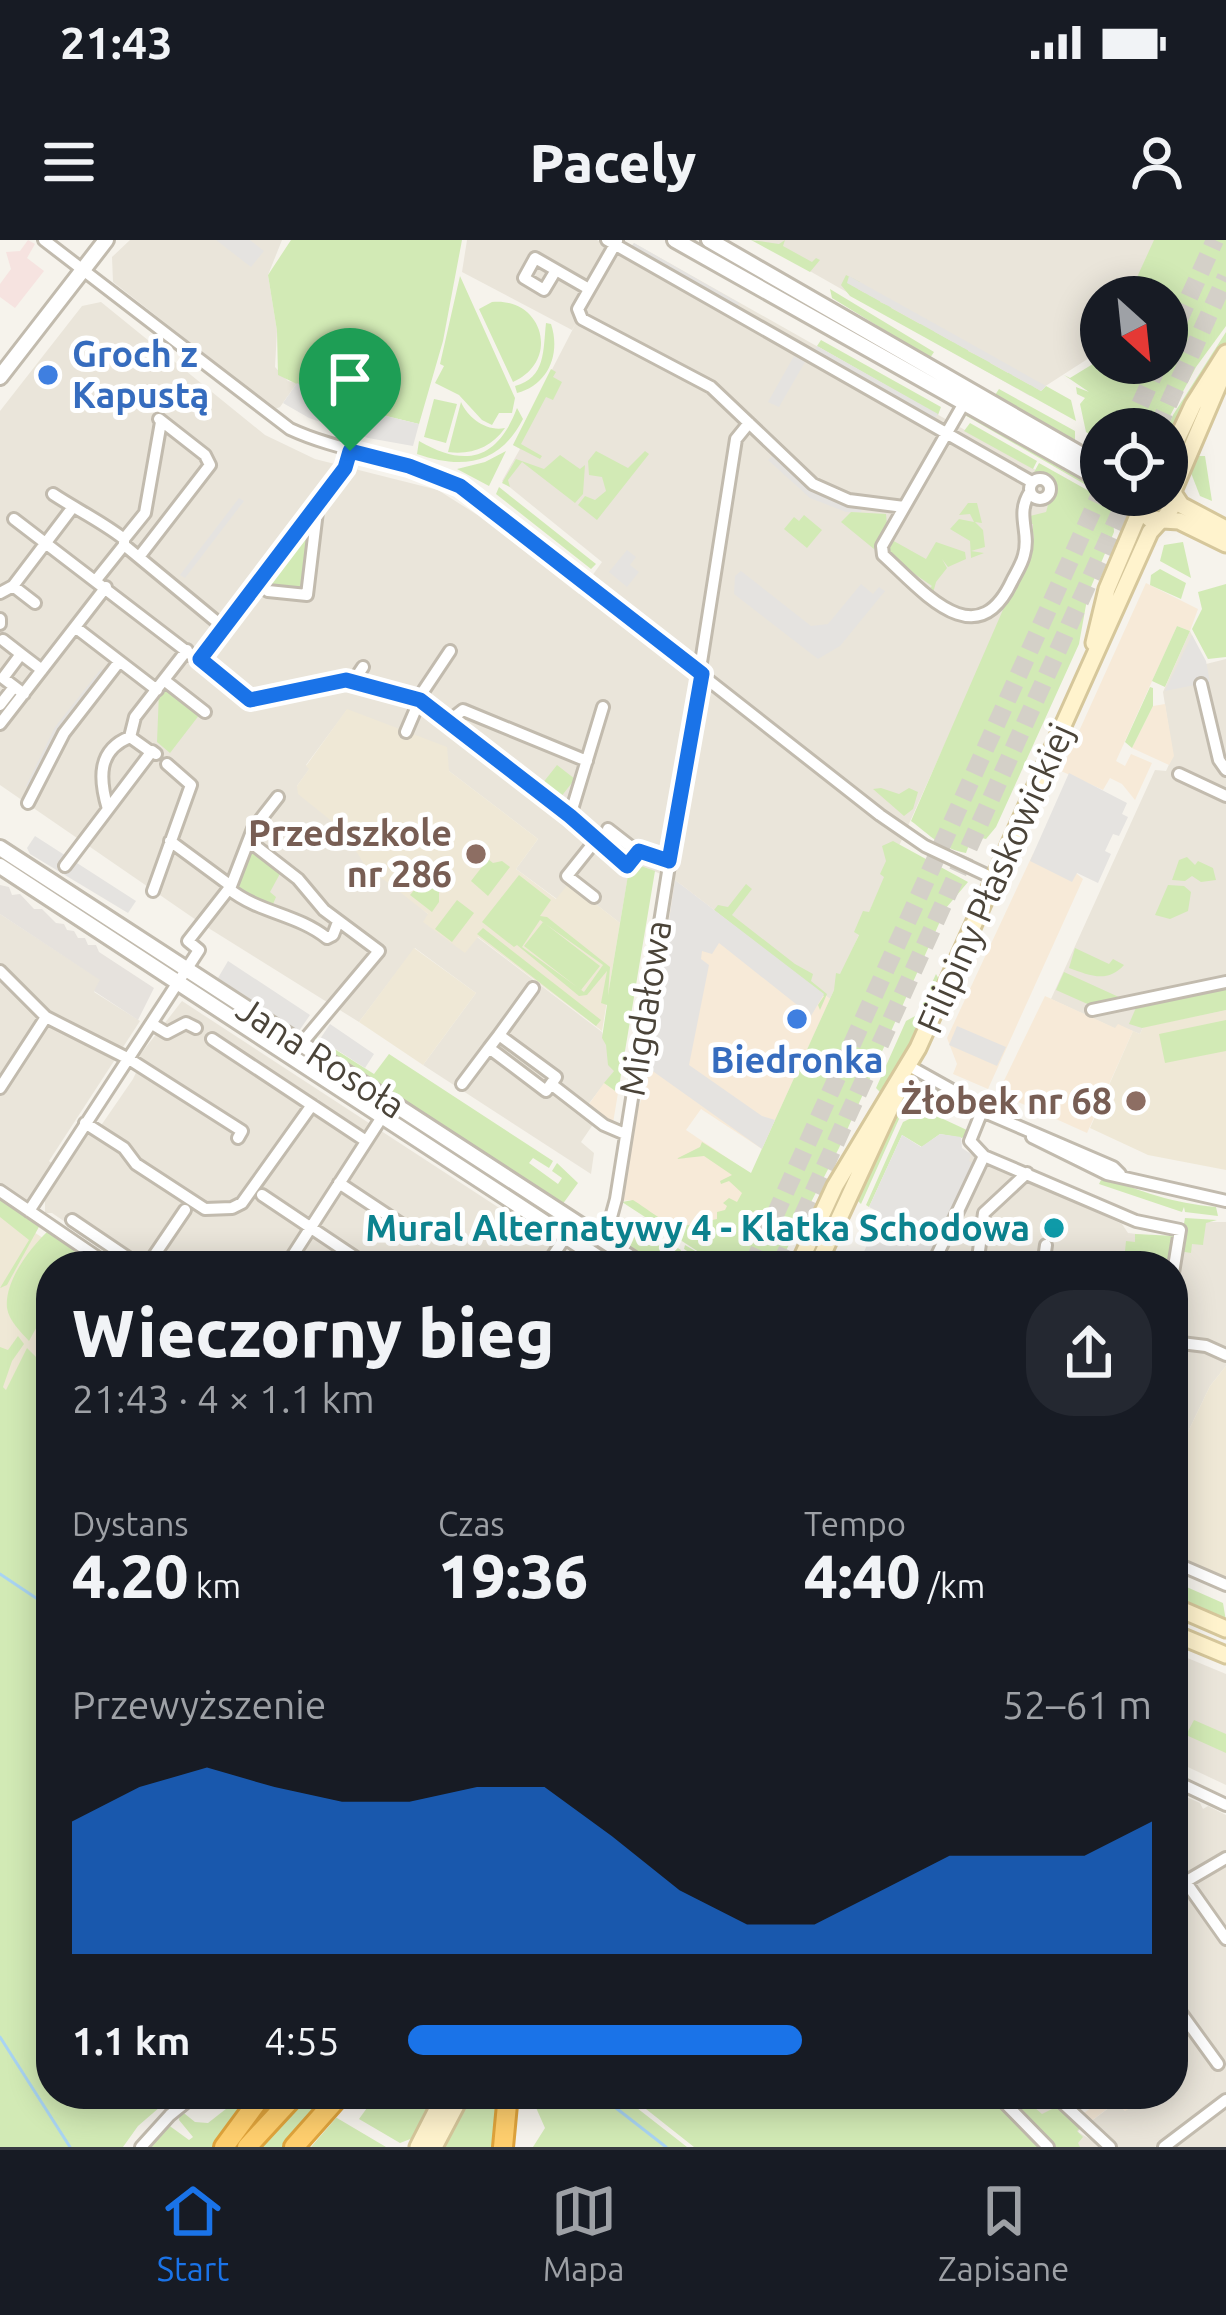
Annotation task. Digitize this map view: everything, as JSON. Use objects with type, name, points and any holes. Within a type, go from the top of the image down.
[{"type":"highway","points":[[224,2147],[252,2109]]},
{"type":"highway","points":[[248,2147],[282,2109]]},
{"type":"highway","points":[[294,2147],[328,2109]]},
{"type":"highway","points":[[502,2147],[506,2109]]},
{"type":"main road","points":[[1188,416],[1226,352]]},
{"type":"main road","points":[[1188,452],[1226,367]]},
{"type":"main road","points":[[1188,509],[1226,529]]},
{"type":"main road","name":"Filipiny Płaskowickiej","points":[[1087,670],[1107,589],[1136,516]]},
{"type":"main road","points":[[1146,516],[1179,521],[1226,544]]},
{"type":"main road","name":"Filipiny Płaskowickiej","points":[[805,1251],[842,1175],[909,1066],[1150,532],[1165,516]]},
{"type":"main road","name":"Filipiny Płaskowickiej","points":[[824,1251],[899,1084]]},
{"type":"main road","points":[[1188,1613],[1226,1630]]},
{"type":"main road","points":[[1188,1639],[1226,1655]]},
{"type":"main road","points":[[418,2147],[438,2109]]},
{"type":"main road","points":[[434,2147],[454,2109]]},
{"type":"street","points":[[44,240],[294,431],[460,486],[909,836],[995,879]]},
{"type":"street","points":[[0,377],[106,240]]},
{"type":"street","points":[[675,240],[1080,468]]},
{"type":"street","points":[[709,240],[1080,454]]},
{"type":"street","points":[[904,507],[849,500],[813,484],[711,387],[582,319],[578,311],[613,242],[946,432],[1031,487],[1021,512],[1024,557],[1000,604],[974,616],[946,610],[883,555],[881,546],[904,507],[946,432],[964,403]]},
{"type":"street","points":[[556,270],[589,289]]},
{"type":"street","points":[[0,705],[42,670],[75,627],[145,511],[160,421],[210,460],[139,557]]},
{"type":"street","name":"Migdałowa","points":[[598,1238],[612,1214],[702,674],[736,437],[749,423]]},
{"type":"street","points":[[200,659],[345,468],[350,451]]},
{"type":"street","points":[[53,494],[94,515],[222,626]]},
{"type":"street","points":[[256,581],[268,591],[307,597],[318,503]]},
{"type":"street","points":[[0,593],[13,586],[73,507]]},
{"type":"street","points":[[145,511],[165,522]]},
{"type":"street","points":[[14,518],[250,700],[358,676],[420,700],[627,866],[639,851]]},
{"type":"street","points":[[13,586],[35,603]]},
{"type":"street","points":[[75,627],[119,662],[206,712]]},
{"type":"street","points":[[3,640],[42,670]]},
{"type":"street","points":[[130,737],[132,722],[187,650]]},
{"type":"street","points":[[406,732],[450,651]]},
{"type":"street","points":[[19,691],[3,679],[21,654]]},
{"type":"street","points":[[28,803],[64,733],[119,662]]},
{"type":"street","points":[[1201,684],[1219,760],[1226,770]]},
{"type":"street","points":[[1,721],[19,691]]},
{"type":"street","points":[[570,816],[602,707]]},
{"type":"street","points":[[449,722],[463,710],[587,761]]},
{"type":"street","points":[[64,866],[153,753],[130,737]]},
{"type":"street","points":[[108,808],[103,763],[114,746],[130,737]]},
{"type":"street","points":[[153,891],[191,783],[167,764]]},
{"type":"street","points":[[1179,774],[1226,796]]},
{"type":"street","points":[[29,1210],[199,950],[188,940],[230,888],[253,829],[278,797]]},
{"type":"street","points":[[608,829],[639,851],[669,861]]},
{"type":"street","points":[[170,841],[250,906],[307,923],[327,938],[338,922]]},
{"type":"street","points":[[249,841],[298,878],[338,922],[380,951],[301,1044]]},
{"type":"street","points":[[594,897],[567,876],[595,842]]},
{"type":"street","name":"Jana Rosoła","points":[[0,848],[382,1117],[588,1251]]},
{"type":"street","name":"Jana Rosoła","points":[[0,866],[301,1044],[619,1251]]},
{"type":"street","points":[[0,971],[46,1017],[128,1059],[242,1131],[238,1138]]},
{"type":"street","points":[[1092,1010],[1226,982]]},
{"type":"street","points":[[463,1084],[533,988]]},
{"type":"street","points":[[0,1088],[46,1017]]},
{"type":"street","points":[[152,1024],[166,1033],[186,1023],[196,1028]]},
{"type":"street","points":[[489,1048],[545,1091],[556,1077],[499,1034]]},
{"type":"street","points":[[212,1039],[366,1141]]},
{"type":"street","points":[[0,1058],[13,1067]]},
{"type":"street","points":[[909,1066],[982,1111],[1120,1174],[1192,1194],[1226,1197]]},
{"type":"street","points":[[550,1084],[604,1125],[625,1134]]},
{"type":"street","points":[[899,1084],[964,1109],[982,1111]]},
{"type":"street","points":[[86,1123],[124,1148],[136,1164],[205,1209],[216,1210],[242,1203],[312,1105]]},
{"type":"street","points":[[982,1111],[970,1142],[984,1156],[1136,1221],[1180,1230],[1177,1251]]},
{"type":"street","points":[[295,1251],[382,1117]]},
{"type":"street","points":[[939,1251],[984,1156]]},
{"type":"street","points":[[979,1251],[984,1213],[1027,1173]]},
{"type":"street","points":[[339,1183],[422,1238]]},
{"type":"street","points":[[0,1191],[88,1251]]},
{"type":"street","points":[[262,1196],[345,1251]]},
{"type":"street","points":[[155,1251],[185,1210]]},
{"type":"street","points":[[72,1220],[121,1251]]},
{"type":"street","points":[[556,1251],[566,1236]]},
{"type":"street","points":[[1045,1251],[1046,1245]]},
{"type":"street","points":[[1188,1344],[1226,1355]]},
{"type":"street","points":[[1188,1569],[1226,1585]]},
{"type":"street","points":[[1188,1787],[1226,1805]]},
{"type":"street","points":[[1188,1879],[1226,1858]]},
{"type":"street","points":[[1188,1885],[1226,1939]]},
{"type":"street","points":[[1188,2023],[1218,2064]]},
{"type":"street","points":[[1164,2147],[1226,2100]]},
{"type":"street","points":[[141,2147],[177,2109]]},
{"type":"street","points":[[1011,2109],[1048,2147]]},
{"type":"street","points":[[1069,2109],[1110,2147]]},
{"type":"shaded area","points":[[28,240],[35,244],[27,258],[44,271],[15,308],[0,297],[0,284],[11,269],[6,252],[20,251]]},
{"type":"shaded area","points":[[130,240],[282,240],[268,275],[277,331],[275,367],[288,381],[297,383],[280,407],[275,409],[113,282],[112,257]]},
{"type":"shaded area","points":[[216,240],[250,240],[264,251],[251,267]]},
{"type":"shaded area","points":[[467,240],[597,240],[625,256],[634,243],[1057,482],[1031,553],[830,999],[675,880],[637,864],[629,870],[620,923],[570,884],[557,899],[516,869],[538,839],[449,771],[347,710],[306,765],[310,768],[297,786],[344,831],[346,841],[429,915],[424,922],[477,937],[602,1032],[615,1070],[587,1106],[608,1119],[602,1128],[594,1123],[581,1142],[594,1153],[591,1174],[423,1065],[476,993],[415,948],[359,1022],[202,924],[0,785],[0,411],[82,306],[101,302],[265,435],[315,459],[438,490],[579,594],[602,562],[502,481],[520,449],[513,445],[576,323],[572,330],[462,272]]},
{"type":"shaded area","points":[[755,240],[1155,240],[1139,276],[1080,276],[1080,364],[1030,396]]},
{"type":"shaded area","points":[[634,243],[739,303],[737,308],[630,248]]},
{"type":"shaded area","points":[[849,276],[1046,386],[1041,391],[847,283]]},
{"type":"shaded area","points":[[817,346],[938,414],[934,420],[814,352]]},
{"type":"shaded area","points":[[794,356],[805,362],[779,407],[768,402]]},
{"type":"shaded area","points":[[297,383],[341,405],[419,424],[413,446],[368,438],[309,418],[283,403]]},
{"type":"shaded area","points":[[778,451],[813,484],[862,502],[861,512],[846,512],[810,498],[768,460]]},
{"type":"shaded area","points":[[239,498],[244,501],[185,578],[180,575]]},
{"type":"shaded area","points":[[627,550],[636,557],[630,565],[639,572],[627,587],[609,572]]},
{"type":"shaded area","points":[[741,571],[811,626],[828,624],[861,584],[873,594],[879,587],[885,591],[840,646],[818,659],[734,594],[735,576]]},
{"type":"shaded area","points":[[1146,583],[1198,609],[1190,631],[1177,626],[1116,761],[1125,766],[1131,754],[1152,763],[1135,800],[1110,778],[1103,790],[1061,771]]},
{"type":"shaded area","points":[[1190,631],[1206,664],[1226,659],[1226,1010],[1143,1027],[1140,1034],[1118,1025],[1116,1029],[1051,999],[1155,770],[1166,771],[1173,756],[1163,692]]},
{"type":"shaded area","points":[[1192,635],[1206,661],[1210,682],[1165,691]]},
{"type":"shaded area","points":[[101,669],[105,672],[32,789],[26,786],[55,727]]},
{"type":"shaded area","points":[[1165,704],[1174,756],[1169,765],[1132,748],[1153,706]]},
{"type":"shaded area","points":[[347,709],[447,747],[449,771],[538,839],[516,869],[556,899],[569,883],[620,923],[602,1031],[478,937],[465,953],[423,922],[428,914],[364,864],[344,831],[298,794],[297,786],[309,769],[306,766]]},
{"type":"shaded area","points":[[1069,773],[1127,803],[1122,814],[1128,817],[1105,851],[1111,854],[1098,883],[1077,873],[1072,882],[1030,861]]},
{"type":"shaded area","points":[[35,836],[136,901],[128,913],[30,854],[27,848]]},
{"type":"shaded area","points":[[1033,854],[1083,879],[988,1089],[953,1074],[957,1064],[947,1038]]},
{"type":"shaded area","points":[[675,880],[830,999],[762,1149],[701,1109],[686,1130],[751,1174],[732,1217],[678,1231],[630,1200],[622,1201],[628,1140],[635,1103],[640,1104],[643,1089]]},
{"type":"shaded area","points":[[675,880],[824,994],[811,1016],[719,943],[712,954],[702,951],[701,959],[709,965],[689,1065],[762,1116],[775,1120],[762,1149],[647,1067]]},
{"type":"shaded area","points":[[0,885],[9,887],[12,895],[20,894],[34,909],[42,909],[154,988],[138,1020],[94,991],[100,980],[0,914]]},
{"type":"shaded area","points":[[0,914],[101,980],[94,992],[140,1021],[49,1161],[53,1164],[29,1203],[0,1183]]},
{"type":"shaded area","points":[[414,948],[476,993],[423,1065],[359,1022]]},
{"type":"shaded area","points":[[228,961],[310,1015],[299,1031],[218,978]]},
{"type":"shaded area","points":[[1045,996],[1115,1028],[1118,1024],[1133,1031],[1087,1133],[998,1093]]},
{"type":"shaded area","points":[[182,1001],[559,1251],[108,1251],[52,1213],[45,1213],[45,1200],[89,1132],[100,1127],[133,1079],[139,1056]]},
{"type":"shaded area","points":[[1226,1010],[1226,1170],[1148,1155],[1090,1128],[1133,1031],[1140,1034],[1143,1027]]},
{"type":"shaded area","points":[[330,1024],[374,1054],[365,1068],[320,1039]]},
{"type":"shaded area","points":[[957,1026],[1006,1047],[997,1066],[949,1045]]},
{"type":"shaded area","points":[[604,1083],[618,1093],[613,1123],[587,1107]]},
{"type":"shaded area","points":[[940,1134],[961,1137],[962,1148],[975,1164],[935,1251],[864,1251],[881,1213],[869,1207],[902,1135],[921,1147]]},
{"type":"shaded area","points":[[971,1154],[1122,1224],[1128,1233],[1171,1238],[1172,1234],[1203,1244],[1205,1222],[1226,1222],[1226,1366],[1210,1386],[1188,1432],[1188,1251],[927,1251]]},
{"type":"shaded area","points":[[0,1210],[63,1251],[36,1251],[36,1423],[0,1384]]},
{"type":"shaded area","points":[[1226,1366],[1226,1578],[1188,1562],[1188,1432],[1210,1386]]},
{"type":"shaded area","points":[[1188,1658],[1226,1674],[1226,1785],[1188,1767]]},
{"type":"shaded area","points":[[1188,1798],[1203,1809],[1208,1806],[1226,1815],[1226,2095],[1155,2147],[1115,2147],[1090,2122],[1108,2109],[1188,2109]]},
{"type":"shaded area","points":[[1226,2106],[1226,2147],[1173,2147],[1194,2130]]},
{"type":"shaded area","points":[[1016,2109],[1063,2109],[1081,2127],[1078,2132],[1103,2147],[1056,2147]]},
{"type":"shaded area","points":[[1089,2109],[1107,2109],[1090,2122],[1084,2113]]},
{"type":"green space","points":[[291,240],[462,240],[443,341],[419,424],[341,405],[278,375],[268,275]]},
{"type":"green space","points":[[751,240],[779,244],[785,240],[783,246],[812,262],[820,260],[810,272]]},
{"type":"green space","points":[[1154,240],[1226,240],[1226,326],[1188,382],[1188,276],[1138,276]]},
{"type":"green space","points":[[846,275],[860,282],[858,289],[865,293],[871,289],[869,295],[877,299],[882,295],[880,302],[887,305],[892,300],[891,308],[920,324],[926,319],[935,332],[953,342],[958,337],[957,344],[964,348],[969,343],[968,351],[986,360],[991,356],[990,363],[1008,373],[1013,368],[1012,375],[1030,385],[1035,380],[1034,387],[1041,391],[1046,386],[1071,400],[1076,421],[850,296],[841,285]]},
{"type":"green space","points":[[460,276],[515,398],[512,413],[499,413],[492,425],[459,395],[435,383],[444,366],[440,364]]},
{"type":"green space","points":[[830,289],[934,352],[930,358],[832,298]]},
{"type":"green space","points":[[492,302],[524,309],[540,332],[537,360],[513,382],[479,309]]},
{"type":"green space","points":[[546,323],[551,324],[554,335],[549,367],[537,383],[517,393],[515,386],[538,370]]},
{"type":"green space","points":[[1226,332],[1226,347],[1188,412],[1188,408],[1177,408]]},
{"type":"green space","points":[[821,340],[941,407],[938,415],[817,346]]},
{"type":"green space","points":[[551,369],[556,372],[553,377],[562,382],[553,400],[546,397],[521,444],[540,459],[513,445]]},
{"type":"green space","points":[[1080,372],[1080,384],[1187,384],[1174,408],[1081,408],[1085,398],[1077,394],[1076,387],[1089,392],[1064,375],[1070,378]]},
{"type":"green space","points":[[999,389],[1075,431],[1075,442],[995,395]]},
{"type":"green space","points":[[434,399],[457,404],[446,443],[424,437]]},
{"type":"green space","points":[[461,402],[479,422],[505,428],[480,449],[448,452]]},
{"type":"green space","points":[[517,408],[523,419],[491,454],[450,462],[417,454],[419,441],[452,455],[479,454],[500,438]]},
{"type":"green space","points":[[963,414],[971,414],[1080,475],[1080,482]]},
{"type":"green space","points":[[970,423],[1037,461],[1033,469],[964,431]]},
{"type":"green space","points":[[506,451],[489,486],[457,469],[485,462]]},
{"type":"green space","points":[[596,451],[628,468],[645,451],[649,454],[597,520],[578,505],[585,496],[595,500],[606,491],[602,477],[589,475],[588,461]]},
{"type":"green space","points":[[560,455],[580,469],[585,465],[583,494],[575,503],[522,462],[508,480],[510,487],[502,483],[516,459],[544,469]]},
{"type":"green space","points":[[1199,456],[1205,456],[1212,501],[1200,496],[1191,473]]},
{"type":"green space","points":[[427,462],[494,498],[590,574],[489,499]]},
{"type":"green space","points":[[1039,463],[1080,486],[1080,516],[1113,516],[1114,532],[1088,594],[1079,644],[996,827],[986,839],[972,836],[966,853],[942,844],[911,821],[1034,538],[1033,532],[1027,533],[1033,524],[1026,524],[1026,517],[1046,512],[1053,487],[1045,476],[1032,476]]},
{"type":"green space","points":[[499,487],[596,564],[591,569],[496,494]]},
{"type":"green space","points":[[968,503],[977,503],[982,523],[975,522],[983,530],[985,547],[971,551],[984,553],[971,558],[970,541],[950,529],[959,519],[974,522],[970,514],[959,515]]},
{"type":"green space","points":[[318,507],[305,588],[267,588],[262,579]]},
{"type":"green space","points":[[851,512],[886,514],[887,525],[874,549],[841,522]]},
{"type":"green space","points":[[804,515],[822,530],[807,548],[784,529],[794,517],[799,521]]},
{"type":"green space","points":[[892,540],[926,559],[936,542],[965,552],[966,559],[948,567],[942,559],[947,568],[933,593],[928,590],[932,586],[887,555]]},
{"type":"green space","points":[[1183,542],[1191,578],[1160,561],[1164,545]]},
{"type":"green space","points":[[1160,569],[1186,583],[1181,599],[1150,585],[1151,575]]},
{"type":"green space","points":[[1226,584],[1226,657],[1208,659],[1192,629],[1202,609],[1198,592]]},
{"type":"green space","points":[[1177,626],[1190,631],[1165,687],[1152,681]]},
{"type":"green space","points":[[163,687],[200,714],[170,753],[157,742]]},
{"type":"green space","points":[[1150,687],[1153,706],[1132,748],[1125,742]]},
{"type":"green space","points":[[557,765],[575,779],[560,798],[542,784]]},
{"type":"green space","points":[[909,788],[918,792],[913,809],[904,816],[873,789],[899,794]]},
{"type":"green space","points":[[893,841],[968,882],[946,908],[839,1148],[786,1251],[697,1251],[622,1202],[633,1200],[680,1226],[717,1219],[717,1212],[727,1206],[723,1203],[729,1198],[737,1202],[742,1193],[729,1181],[720,1181],[732,1175],[704,1156],[676,1159],[702,1142],[751,1173],[834,990],[836,973],[840,974],[859,935],[854,932],[863,911],[869,912],[884,877],[880,874],[886,861],[882,846]]},
{"type":"green space","points":[[253,849],[282,870],[270,892],[276,897],[271,909],[236,887],[248,851]]},
{"type":"green space","points":[[1187,857],[1195,865],[1198,861],[1213,868],[1216,880],[1201,882],[1192,876],[1172,880],[1179,860]]},
{"type":"green space","points":[[488,859],[510,867],[488,896],[471,881]]},
{"type":"green space","points":[[633,863],[655,871],[618,1093],[604,1083],[614,1071],[602,1038],[607,1005],[601,1003],[607,971],[587,995],[579,996],[482,922],[519,875],[551,900],[540,916],[610,967],[608,995],[629,869],[636,867]],"holes":[[[540,920],[603,965],[584,992],[522,947]]]},
{"type":"green space","points":[[423,880],[439,891],[432,912],[410,895]]},
{"type":"green space","points":[[746,884],[752,889],[732,915],[813,974],[811,981],[827,994],[820,1010],[824,996],[714,910],[718,905],[728,907]]},
{"type":"green space","points":[[1168,885],[1184,886],[1191,892],[1188,911],[1170,919],[1155,915]]},
{"type":"green space","points":[[457,900],[474,913],[452,942],[435,929]]},
{"type":"green space","points":[[543,922],[600,966],[581,990],[524,946]]},
{"type":"green space","points":[[483,928],[601,1020],[596,1026],[477,934]]},
{"type":"green space","points":[[1075,948],[1109,964],[1113,959],[1124,965],[1104,976],[1076,971],[1069,968]]},
{"type":"green space","points":[[1064,972],[1121,998],[1133,996],[1092,1006],[1056,990]]},
{"type":"green space","points":[[936,974],[941,983],[883,1095],[876,1088],[906,1021],[917,1015]]},
{"type":"green space","points":[[1226,985],[1226,1010],[1142,1028],[1129,1024],[1138,1003]]},
{"type":"green space","points":[[1226,1020],[1226,1051],[1165,1063],[1159,1034]]},
{"type":"green space","points":[[314,1036],[374,1074],[389,1054],[553,1161],[549,1168],[533,1158],[529,1163],[558,1184],[562,1178],[552,1171],[557,1163],[578,1183],[562,1205],[312,1043]]},
{"type":"green space","points":[[926,1111],[969,1131],[962,1138],[940,1134],[922,1147],[902,1135],[869,1207],[903,1122]]},
{"type":"green space","points":[[895,1112],[899,1119],[861,1204],[855,1198]]},
{"type":"green space","points":[[1103,1176],[1158,1196],[1216,1207],[1218,1216],[1185,1212],[1184,1207],[1182,1212],[1099,1184]]},
{"type":"green space","points":[[0,1198],[40,1225],[7,1285],[0,1288],[29,1240],[0,1217]]},
{"type":"green space","points":[[1185,1218],[1217,1220],[1206,1223],[1203,1245],[1192,1244],[1191,1253],[1179,1251]]},
{"type":"green space","points":[[646,1229],[681,1251],[630,1251],[609,1237],[611,1230],[623,1234]]},
{"type":"green space","points":[[48,1231],[77,1251],[36,1251],[36,1328],[29,1341],[10,1317],[7,1298],[20,1265]]},
{"type":"green space","points":[[1135,1234],[1176,1236],[1174,1251],[1125,1251],[1126,1241],[1135,1242]]},
{"type":"green space","points":[[18,1336],[24,1344],[12,1361],[6,1390],[27,1348],[36,1357],[36,2109],[158,2109],[123,2147],[0,2147],[0,1347],[8,1350]]},
{"type":"green space","points":[[1188,1588],[1223,1603],[1226,1621],[1188,1607]]},
{"type":"green space","points":[[1194,1720],[1226,1734],[1226,1753],[1188,1736]]},
{"type":"green space","points":[[226,2109],[241,2109],[212,2147],[146,2147],[167,2124],[189,2140],[193,2137],[179,2120],[180,2110],[195,2122],[208,2123]]},
{"type":"green space","points":[[294,2109],[318,2109],[284,2147],[260,2147]]},
{"type":"green space","points":[[366,2109],[429,2109],[413,2138],[400,2143],[359,2119]]},
{"type":"green space","points":[[460,2109],[498,2109],[494,2147],[440,2147]]},
{"type":"green space","points":[[537,2109],[638,2109],[687,2147],[533,2147],[545,2128]]},
{"type":"green space","points":[[646,2109],[1004,2109],[1042,2147],[694,2147]]},
{"type":"green space","points":[[1016,2109],[1036,2109],[1042,2114],[1063,2109],[1082,2126],[1077,2131],[1083,2137],[1080,2147],[1056,2147]]},
{"type":"green space","points":[[337,2118],[386,2147],[311,2147]]},
{"type":"waterway","points":[[0,1574],[36,1598]]},
{"type":"waterway","points":[[0,2037],[36,2094]]},
{"type":"waterway","points":[[46,2109],[70,2147]]},
{"type":"waterway","points":[[617,2109],[666,2147]]},
{"type":"tunnel","points":[[1188,300],[1215,240]]},
{"type":"tunnel","points":[[1167,408],[1226,277]]},
{"type":"tunnel","points":[[1139,408],[1149,384]]},
{"type":"tunnel","points":[[759,1251],[1090,516]]},
{"type":"tunnel","points":[[787,1251],[1119,516]]},
{"type":"place","name":"Groch z Kapustą","points":[[48,375]]},
{"type":"place","name":"Przedszkole nr 286","points":[[476,854]]},
{"type":"place","name":"Biedronka","points":[[797,1019]]},
{"type":"place","name":"Żłobek nr 68","points":[[1136,1101]]},
{"type":"place","name":"Mural Alternatywy 4 - Klatka Schodowa","points":[[1054,1228]]},
{"type":"route","points":[[350,451],[460,486],[702,674],[669,861],[639,851],[627,866],[420,700],[346,680],[250,700],[200,659],[345,468],[350,451]]}]
